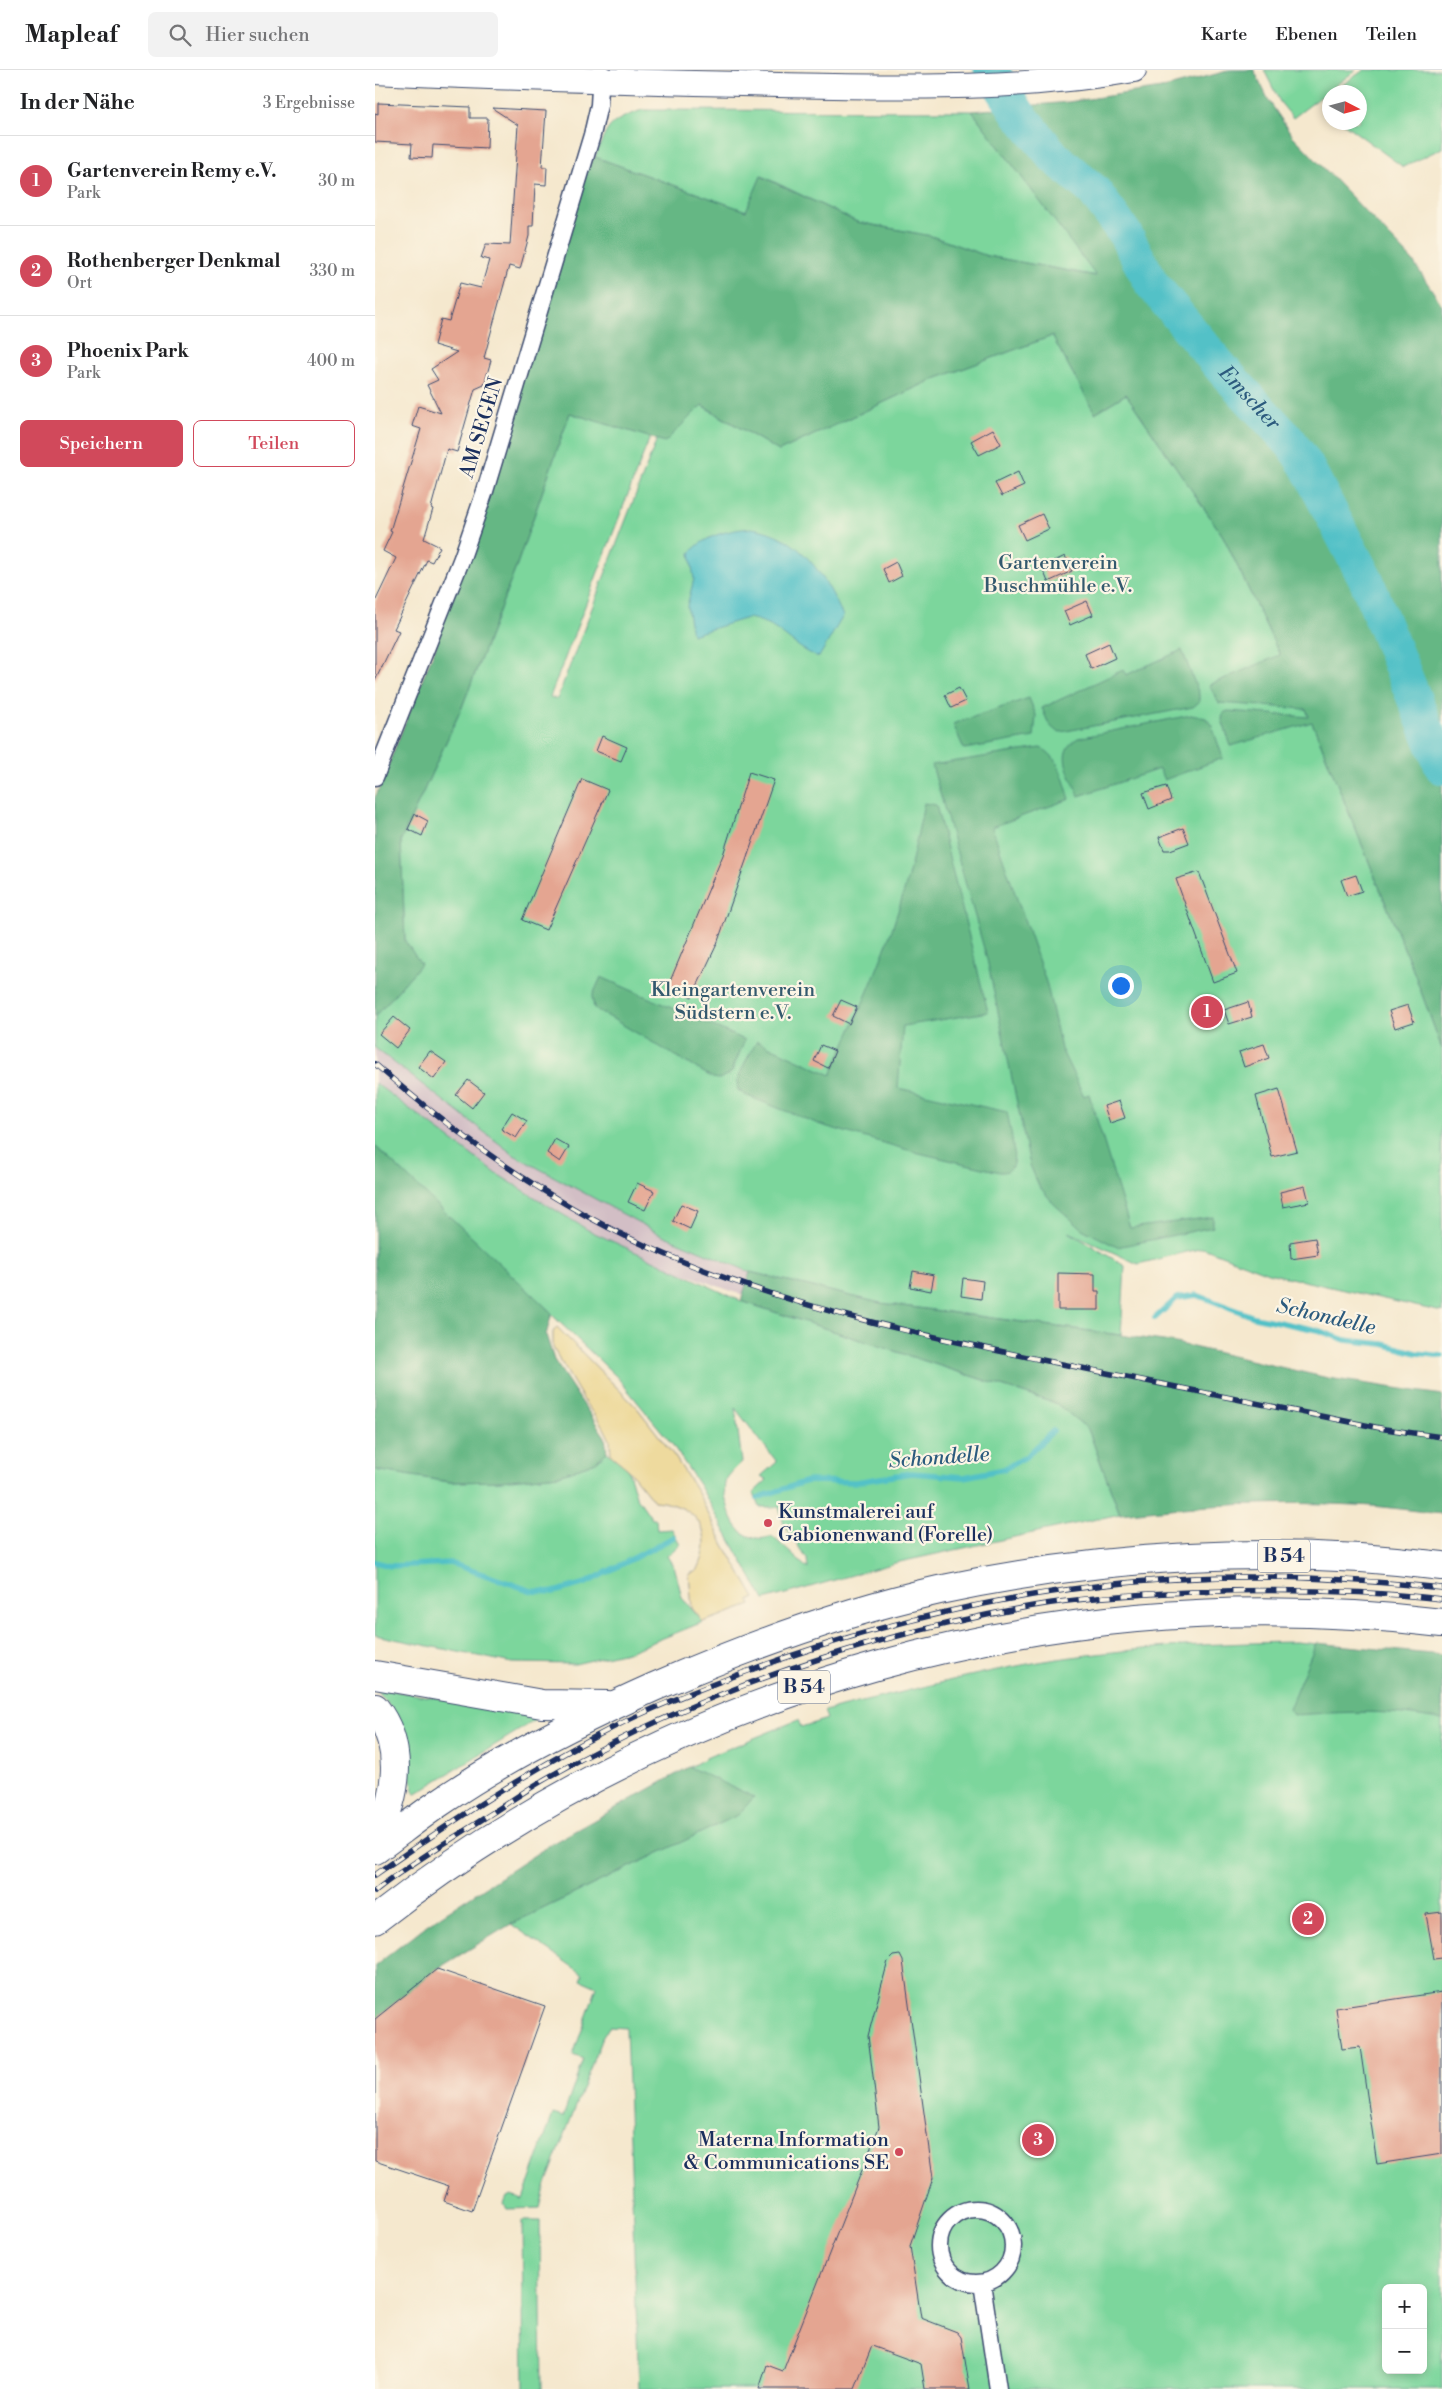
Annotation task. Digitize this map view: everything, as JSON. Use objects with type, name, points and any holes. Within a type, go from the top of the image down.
[{"type":"highway","name":"B 54","points":[[375,1850],[441,1802],[529,1749],[614,1705],[730,1655],[853,1613],[937,1591],[1023,1574],[1127,1562],[1216,1556],[1317,1557],[1442,1566]]},
{"type":"highway","name":"B 54","points":[[375,1920],[459,1858],[525,1816],[602,1773],[721,1718],[768,1700],[883,1663],[1001,1636],[1070,1625],[1160,1616],[1264,1612],[1367,1615],[1442,1623]]},
{"type":"highway","points":[[375,1674],[542,1704],[614,1705]]},
{"type":"highway","points":[[375,1708],[387,1730],[395,1752],[396,1770],[391,1801],[375,1837]]},
{"type":"main road","points":[[375,72],[601,76],[891,87],[1091,78],[1134,70]]},
{"type":"street","name":"AM SEGEN","points":[[375,777],[462,558],[485,491],[592,135],[599,106],[601,76]]},
{"type":"street","points":[[969,2210],[984,2210],[998,2216],[1008,2228],[1013,2242],[1013,2253],[1005,2268],[993,2280],[982,2283],[961,2280],[945,2267],[941,2258],[940,2237],[944,2227],[955,2216],[969,2210]]},
{"type":"street","points":[[982,2283],[998,2389]]},
{"type":"shaded area","points":[[375,1048],[514,1155],[660,1234],[750,1272],[770,1305],[665,1267],[588,1230],[535,1199],[462,1151],[375,1083]]},
{"type":"green space","points":[[1231,70],[1254,70],[1269,101],[1292,135],[1412,260],[1442,305],[1442,1049],[1415,975],[1312,722],[1231,746],[1222,720],[1223,713],[1228,711],[1309,717],[1306,709],[1219,703],[1209,685],[1280,655],[1223,536],[1126,394],[1095,413],[1052,336],[932,380],[779,451],[702,405],[665,442],[570,413],[515,570],[462,707],[401,840],[405,941],[421,964],[375,1017],[375,798],[436,646],[587,168],[595,157],[746,211],[761,176],[857,222],[931,236],[987,256],[1096,276],[972,111],[1068,102],[1168,87]]},
{"type":"green space","points":[[1264,70],[1356,70],[1336,85],[1322,85],[1322,96],[1293,118],[1280,102]]},
{"type":"green space","points":[[1364,70],[1442,70],[1442,148],[1403,167],[1353,130],[1367,130],[1367,85],[1342,85]]},
{"type":"green space","points":[[642,110],[972,111],[1097,276],[987,256],[931,236],[857,222],[762,176],[746,211],[595,157],[607,131],[615,122]]},
{"type":"green space","points":[[1052,336],[1095,413],[1126,394],[1223,536],[1312,722],[1415,975],[1442,1049],[1442,1312],[1268,1273],[1203,1248],[1138,1264],[1069,1232],[1125,1266],[1121,1335],[880,1303],[750,1272],[660,1234],[514,1155],[375,1048],[375,1017],[420,964],[405,941],[401,840],[462,707],[515,570],[570,413],[650,437],[550,697],[557,699],[657,439],[666,441],[701,405],[779,451],[932,380]]},
{"type":"green space","points":[[1182,650],[1199,694],[1199,702],[1193,707],[1061,732],[1054,729],[1049,723],[1042,708],[1123,670],[1126,675]]},
{"type":"green space","points":[[1029,698],[1036,715],[1034,737],[964,749],[953,724]]},
{"type":"green space","points":[[1191,715],[1206,718],[1212,726],[1223,758],[1164,780],[1159,769],[1079,796],[1066,765],[1065,757],[1066,750],[1078,738]]},
{"type":"green space","points":[[1040,748],[1052,756],[1056,762],[1070,799],[992,827],[1047,985],[1061,1049],[1084,1096],[1089,1094],[1130,1228],[1213,1217],[1213,1227],[1117,1247],[1082,1229],[1054,1204],[1039,1186],[1030,1165],[987,959],[932,765]]},
{"type":"green space","points":[[924,803],[936,805],[988,1012],[903,1026],[898,1088],[1007,1112],[1014,1157],[1011,1168],[1006,1172],[915,1152],[821,1125],[745,1095],[738,1090],[741,1072],[757,1041],[831,1075],[892,930],[910,869]]},
{"type":"green space","points":[[601,977],[745,1040],[731,1073],[719,1079],[713,1078],[594,1008],[592,997]]},
{"type":"green space","points":[[375,1083],[497,1174],[588,1230],[741,1301],[1057,1404],[1088,1429],[1120,1514],[895,1563],[764,1600],[700,1486],[672,1444],[617,1377],[375,1146]],"holes":[[[735,1408],[777,1462],[761,1476],[767,1480],[753,1493],[759,1507],[779,1507],[784,1525],[807,1559],[808,1569],[773,1537],[755,1538],[748,1536],[737,1527],[733,1520],[724,1489],[727,1478],[742,1462]]]},
{"type":"green space","points":[[375,1146],[552,1313],[546,1335],[554,1360],[605,1437],[607,1452],[596,1462],[559,1475],[500,1481],[450,1482],[375,1470]]},
{"type":"green space","points":[[750,1272],[880,1303],[1171,1342],[1328,1378],[1442,1395],[1442,1514],[1388,1507],[1296,1503],[1208,1506],[1120,1514],[1088,1429],[1057,1404],[741,1301]]},
{"type":"green space","points":[[607,1452],[628,1469],[636,1496],[652,1519],[656,1519],[657,1530],[672,1529],[680,1544],[667,1556],[675,1569],[682,1598],[703,1622],[631,1651],[575,1664],[512,1663],[375,1635],[375,1470],[450,1482],[500,1481],[559,1475],[596,1462]]},
{"type":"green space","points":[[1296,1642],[1317,1644],[1442,1675],[1442,2389],[639,2389],[626,2028],[609,2027],[601,2040],[546,2184],[540,2208],[507,2209],[504,2204],[507,2197],[511,2195],[523,2199],[553,2114],[563,2117],[583,2059],[573,2055],[597,1987],[581,1980],[583,1974],[511,1924],[667,1849],[688,1768],[708,1757],[798,1720],[801,1727],[827,1719],[824,1711],[1021,1665],[1114,1652],[1218,1644]]},
{"type":"green space","points":[[1316,1643],[1442,1655],[1442,1720],[1386,1713],[1349,1712],[1293,1715],[1289,1709]]},
{"type":"green space","points":[[375,1688],[544,1715],[415,1794],[390,1707]]},
{"type":"green space","points":[[689,1767],[754,1797],[738,1815],[511,1924],[437,1969],[375,2019],[375,1966],[428,1924],[553,1843]]},
{"type":"green space","points":[[522,2221],[540,2221],[542,2389],[524,2389]]},
{"type":"sand","points":[[557,1327],[638,1409],[675,1457],[698,1493],[724,1545],[755,1598],[749,1601],[751,1605],[703,1622],[692,1608],[689,1574],[697,1571],[703,1557],[705,1544],[699,1522],[681,1508],[668,1503],[654,1501],[628,1469],[611,1455],[610,1440],[604,1428],[586,1404],[553,1348],[553,1332]]},
{"type":"water","points":[[752,528],[769,532],[797,548],[819,572],[836,600],[843,616],[819,657],[809,653],[766,624],[747,618],[692,635],[687,606],[694,579],[690,553],[703,542],[718,534]]},
{"type":"building","points":[[378,103],[470,107],[470,118],[488,118],[487,148],[433,145],[432,158],[411,157],[412,144],[375,142],[375,113],[378,114]]},
{"type":"building","points":[[492,108],[546,111],[542,167],[547,167],[546,185],[535,184],[533,226],[529,226],[529,236],[520,269],[509,266],[484,358],[491,360],[484,385],[475,389],[457,452],[447,449],[424,539],[440,547],[432,562],[427,560],[394,629],[399,631],[375,681],[375,602],[396,558],[383,551],[392,532],[390,531],[421,429],[412,426],[418,406],[441,413],[427,385],[438,380],[431,369],[457,352],[434,345],[441,319],[449,321],[460,283],[481,288],[489,260],[481,258],[486,244],[510,245],[518,125]]},
{"type":"building","points":[[993,429],[1001,444],[979,455],[971,441]]},
{"type":"building","points":[[1018,472],[1024,486],[1002,496],[995,483]]},
{"type":"building","points":[[1042,514],[1049,529],[1025,540],[1018,525]]},
{"type":"building","points":[[1065,556],[1072,571],[1048,582],[1042,567]]},
{"type":"building","points":[[896,562],[902,576],[889,583],[883,569]]},
{"type":"building","points":[[1087,601],[1093,615],[1070,625],[1064,611]]},
{"type":"building","points":[[1109,643],[1115,658],[1091,669],[1085,654]]},
{"type":"building","points":[[959,688],[966,701],[951,708],[945,695]]},
{"type":"building","points":[[602,736],[627,747],[621,761],[596,751]]},
{"type":"building","points":[[749,772],[774,780],[717,944],[692,997],[668,986],[723,855]]},
{"type":"building","points":[[582,779],[608,790],[546,930],[522,920]]},
{"type":"building","points":[[1166,786],[1171,800],[1149,809],[1143,793]]},
{"type":"building","points":[[415,814],[428,821],[422,836],[408,829]]},
{"type":"building","points":[[1183,828],[1189,843],[1170,850],[1164,850],[1159,837]]},
{"type":"building","points":[[1199,872],[1237,973],[1213,982],[1176,879]]},
{"type":"building","points":[[1356,875],[1362,891],[1347,896],[1341,880]]},
{"type":"building","points":[[841,1000],[857,1007],[849,1024],[833,1016]]},
{"type":"building","points":[[1248,1002],[1252,1017],[1229,1024],[1224,1010]]},
{"type":"building","points":[[1408,1005],[1414,1022],[1395,1028],[1389,1011]]},
{"type":"building","points":[[394,1017],[410,1030],[396,1048],[379,1034]]},
{"type":"building","points":[[1264,1044],[1269,1058],[1244,1067],[1239,1052]]},
{"type":"building","points":[[821,1045],[835,1051],[828,1068],[814,1061]]},
{"type":"building","points":[[430,1051],[446,1062],[434,1079],[418,1067]]},
{"type":"building","points":[[468,1080],[484,1092],[472,1108],[456,1095]]},
{"type":"building","points":[[1279,1089],[1297,1151],[1272,1157],[1256,1096]]},
{"type":"building","points":[[1119,1101],[1125,1118],[1110,1123],[1104,1106]]},
{"type":"building","points":[[512,1112],[527,1121],[516,1138],[501,1129]]},
{"type":"building","points":[[555,1139],[569,1147],[560,1162],[547,1153]]},
{"type":"building","points":[[637,1183],[654,1191],[645,1210],[628,1202]]},
{"type":"building","points":[[1305,1186],[1309,1202],[1283,1207],[1280,1192]]},
{"type":"building","points":[[681,1204],[698,1211],[690,1229],[673,1221]]},
{"type":"building","points":[[1315,1238],[1318,1255],[1291,1259],[1290,1242]]},
{"type":"building","points":[[913,1271],[934,1275],[931,1291],[910,1287]]},
{"type":"building","points":[[1058,1273],[1095,1274],[1095,1291],[1099,1291],[1099,1310],[1058,1310]]},
{"type":"building","points":[[963,1278],[983,1281],[981,1299],[961,1296]]},
{"type":"building","points":[[1442,1912],[1442,1958],[1434,1959],[1426,1914]]},
{"type":"building","name":"Materna Information & Communications SE","points":[[900,1955],[903,1961],[933,2178],[910,2246],[921,2318],[957,2332],[961,2337],[970,2389],[925,2389],[921,2364],[872,2346],[855,2389],[759,2389],[767,2365],[783,2371],[879,2127],[868,2036],[888,1961],[893,1956]]},
{"type":"building","points":[[437,1969],[545,2006],[472,2211],[444,2201],[449,2186],[375,2161],[375,2019]]},
{"type":"building","points":[[1442,1992],[1442,2154],[1377,2164],[1360,2047],[1342,2049],[1336,2008]]},
{"type":"waterway","name":"Emscher","points":[[991,70],[1018,113],[1054,157],[1094,191],[1125,234],[1152,284],[1224,371],[1291,443],[1306,465],[1366,580],[1442,767]]},
{"type":"waterway","name":"Schondelle","points":[[1155,1318],[1177,1298],[1197,1295],[1254,1317],[1317,1330],[1345,1340],[1383,1344],[1417,1353],[1442,1356]]},
{"type":"waterway","name":"Schondelle","points":[[757,1498],[807,1481],[856,1482],[911,1473],[964,1477],[1004,1469],[1027,1456],[1053,1431]]},
{"type":"waterway","name":"Schondelle","points":[[375,1562],[391,1566],[450,1563],[532,1591],[554,1592],[586,1583],[674,1537]]},
{"type":"railway","points":[[375,1064],[443,1120],[514,1172],[551,1195],[627,1237],[714,1274],[809,1305],[954,1341],[1385,1429],[1442,1437]]},
{"type":"railway","points":[[375,1875],[521,1779],[581,1744],[628,1720],[748,1671],[872,1631],[936,1614],[1000,1601],[1130,1582],[1195,1578],[1283,1577],[1351,1580],[1442,1588]]},
{"type":"railway","points":[[375,1891],[416,1861],[530,1788],[612,1743],[669,1716],[787,1670],[909,1633],[1033,1606],[1072,1600],[1132,1595],[1223,1591],[1286,1591],[1348,1592],[1442,1599]]},
{"type":"place","name":"Gartenverein Remy e.V.","points":[[1207,1012]]},
{"type":"place","name":"Kunstmalerei auf Gabionenwand (Forelle)","points":[[768,1523]]},
{"type":"place","name":"Rothenberger Denkmal","points":[[1308,1919]]},
{"type":"place","name":"Phoenix Park","points":[[1038,2140]]},
{"type":"place","name":"Materna Information & Communications SE","points":[[899,2152]]},
{"type":"park label","name":"Gartenverein Buschmühle e.V.","points":[[1058,574]]},
{"type":"park label","name":"Kleingartenverein Südstern e.V.","points":[[733,1002]]}]
